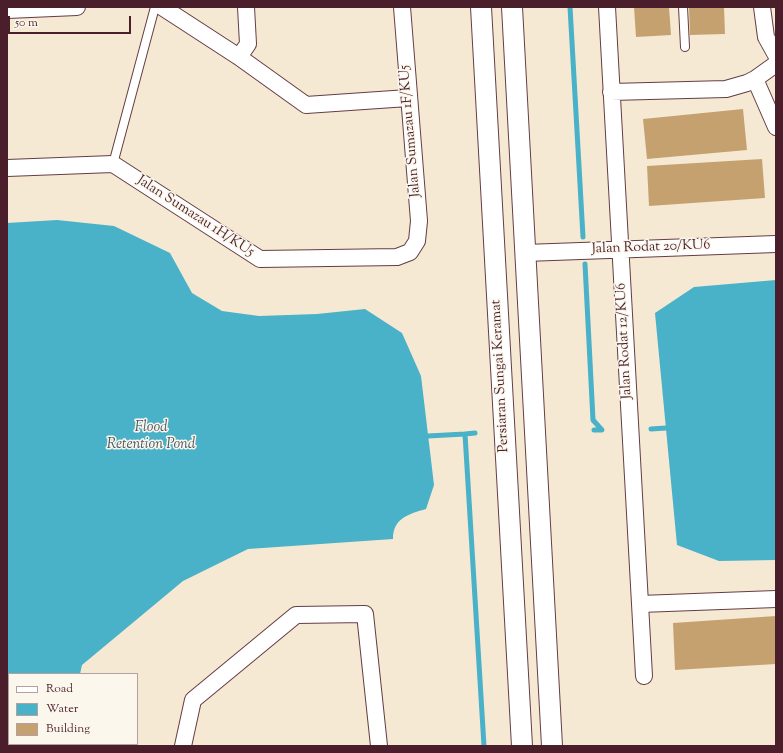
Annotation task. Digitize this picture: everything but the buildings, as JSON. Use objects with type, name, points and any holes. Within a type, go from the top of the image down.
[{"type":"street","points":[[7,10],[77,7]]},
{"type":"street","points":[[162,7],[239,57],[306,105],[408,98]]},
{"type":"street","points":[[239,57],[248,44],[246,7]]},
{"type":"street","name":"Jalan Sumazau 1F/KU5","points":[[402,7],[408,98],[419,221],[418,241],[410,252]]},
{"type":"street","name":"Persiaran Sungai Keramat","points":[[481,7],[522,746]]},
{"type":"street","points":[[512,7],[552,746]]},
{"type":"street","name":"Jalan Rodat 12/KU6","points":[[606,7],[644,676]]},
{"type":"street","points":[[762,7],[766,38],[776,55]]},
{"type":"street","points":[[611,92],[726,89],[748,83],[776,64]]},
{"type":"street","points":[[755,79],[776,127]]},
{"type":"street","points":[[7,168],[113,164]]},
{"type":"street","name":"Jalan Sumazau 1H/KU5","points":[[113,164],[260,259],[397,257],[410,252]]},
{"type":"street","name":"Jalan Rodat 20/KU6","points":[[525,253],[776,244]]},
{"type":"street","points":[[640,604],[776,599]]},
{"type":"street","points":[[183,746],[193,700],[296,615],[365,614],[380,746]]},
{"type":"lane","points":[[113,164],[155,7]]},
{"type":"lane","points":[[683,7],[685,47]]},
{"type":"water","name":"Flood Retention Pond","points":[[57,220],[114,226],[170,253],[192,293],[222,311],[259,316],[317,314],[365,309],[402,333],[421,376],[434,485],[426,509],[403,518],[396,526],[393,539],[248,549],[183,581],[82,665],[80,673],[8,673],[8,745],[65,746],[7,746],[7,223]]},
{"type":"water","points":[[776,280],[776,560],[719,561],[677,545],[655,313],[694,287]]},
{"type":"waterway","points":[[570,7],[583,237]]},
{"type":"waterway","points":[[585,264],[593,420],[602,430],[594,430]]},
{"type":"waterway","points":[[651,429],[666,428]]},
{"type":"waterway","points":[[465,434],[475,433]]},
{"type":"waterway","points":[[428,436],[465,434],[484,746]]}]
